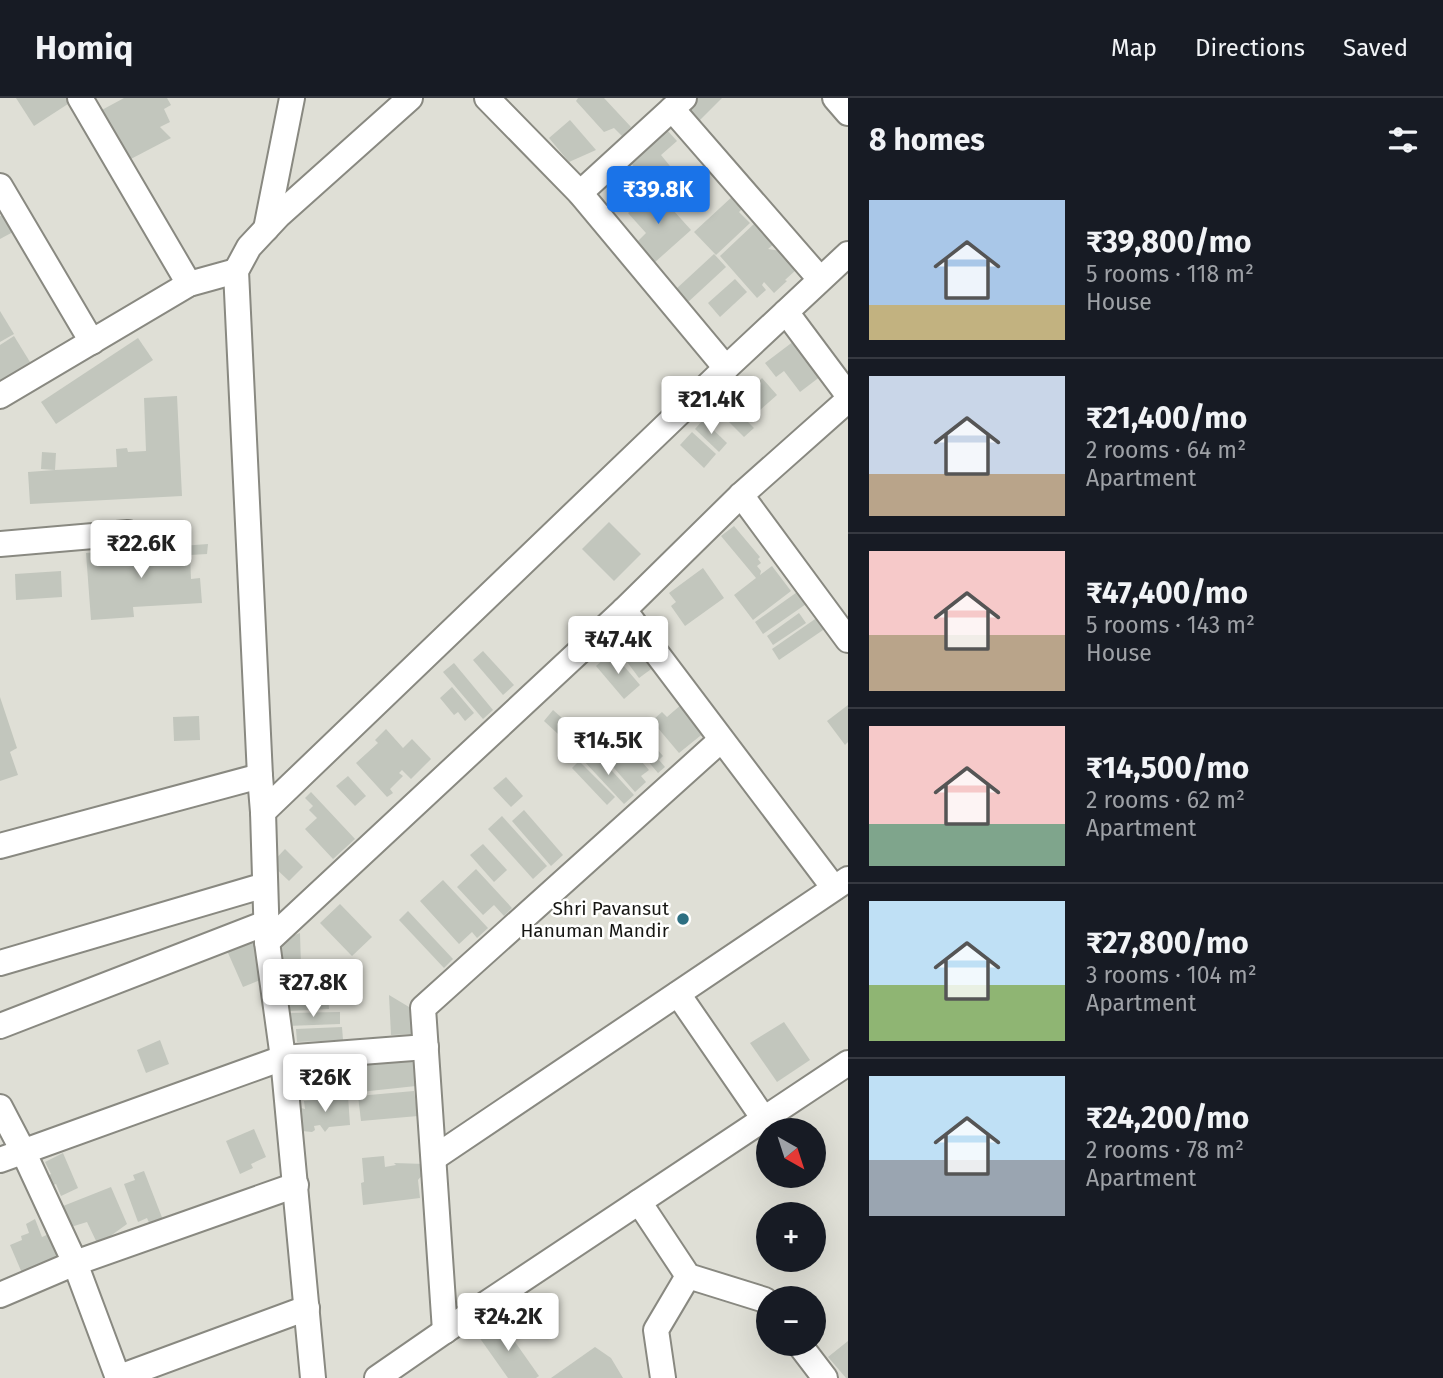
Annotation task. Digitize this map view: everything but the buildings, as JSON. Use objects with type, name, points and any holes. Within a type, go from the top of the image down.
[{"type":"street","points":[[80,98],[189,284]]},
{"type":"street","points":[[266,229],[292,98]]},
{"type":"street","points":[[313,1378],[283,1058],[267,933],[236,271],[249,247],[279,215],[410,98]]},
{"type":"street","points":[[487,98],[580,194],[726,368]]},
{"type":"street","points":[[835,98],[848,113]]},
{"type":"street","points":[[580,194],[678,104],[820,279]]},
{"type":"street","points":[[0,186],[92,342]]},
{"type":"street","points":[[263,812],[848,254]]},
{"type":"street","points":[[0,396],[189,284],[236,271]]},
{"type":"street","points":[[0,1026],[267,933],[625,610],[741,495],[848,397],[786,312]]},
{"type":"street","points":[[741,495],[848,640]]},
{"type":"street","points":[[0,544],[128,533]]},
{"type":"street","points":[[434,1158],[841,884],[721,740],[625,610]]},
{"type":"street","points":[[445,1331],[423,1008],[721,740]]},
{"type":"street","points":[[0,846],[260,776]]},
{"type":"street","points":[[0,963],[265,885]]},
{"type":"street","points":[[678,994],[763,1118]]},
{"type":"street","points":[[0,1160],[283,1058],[426,1047]]},
{"type":"street","points":[[766,1118],[848,1063]]},
{"type":"street","points":[[0,1107],[75,1263],[118,1378],[307,1308]]},
{"type":"street","points":[[377,1378],[756,1124]]},
{"type":"street","points":[[0,1295],[75,1263],[296,1185]]},
{"type":"street","points":[[639,1202],[688,1276],[756,1297]]},
{"type":"street","points":[[663,1378],[656,1330],[688,1276]]},
{"type":"street","points":[[808,1356],[825,1378]]},
{"type":"place","name":"Shri Pavansut Hanuman Mandir","points":[[683,919]]}]
